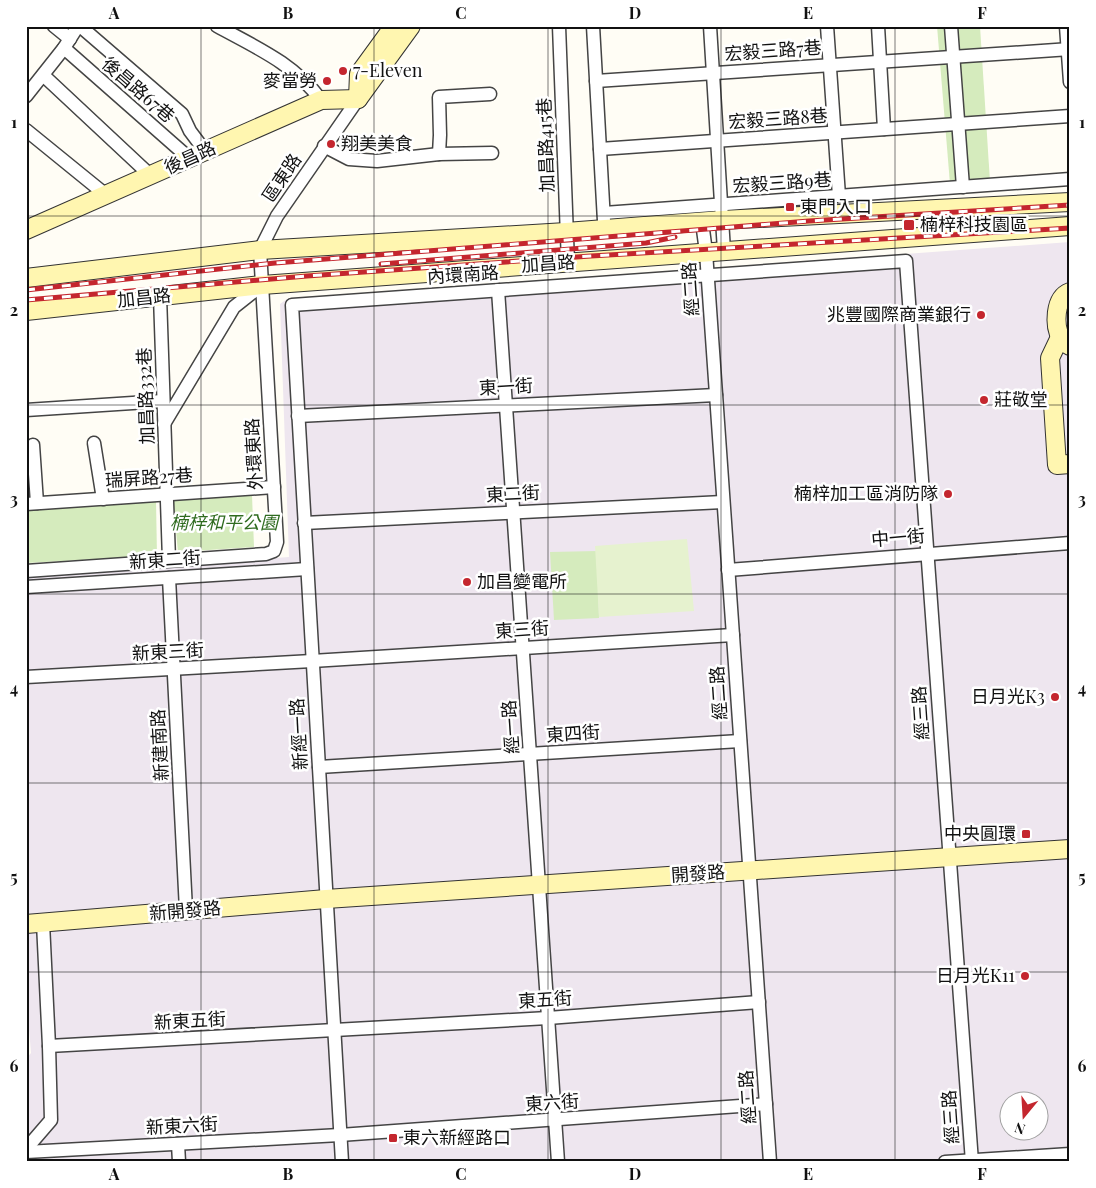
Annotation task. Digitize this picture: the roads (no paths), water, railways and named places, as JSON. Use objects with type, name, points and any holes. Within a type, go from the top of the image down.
[{"type":"street","name":"後昌路67巷","points":[[54,26],[67,44],[189,158]]},
{"type":"street","points":[[26,96],[79,26],[182,114],[190,131],[206,151]]},
{"type":"street","points":[[217,26],[298,74],[321,100]]},
{"type":"street","points":[[358,99],[360,74],[394,26]]},
{"type":"street","points":[[358,99],[410,26]]},
{"type":"street","name":"加昌路415巷","points":[[558,26],[568,263]]},
{"type":"street","points":[[592,26],[604,221]]},
{"type":"street","points":[[710,26],[724,251]]},
{"type":"street","points":[[827,26],[839,196]]},
{"type":"street","points":[[878,26],[884,129]]},
{"type":"street","points":[[951,26],[963,187]]},
{"type":"street","points":[[1066,26],[1070,82]]},
{"type":"street","name":"宏毅三路7巷","points":[[596,81],[1068,49]]},
{"type":"street","points":[[43,76],[150,175]]},
{"type":"street","points":[[439,154],[439,97],[490,94]]},
{"type":"street","name":"後昌路","points":[[26,230],[321,100],[358,99]]},
{"type":"street","name":"區東路","points":[[262,285],[260,250],[274,220],[358,99]]},
{"type":"street","name":"宏毅三路8巷","points":[[600,149],[1070,116]]},
{"type":"street","points":[[26,130],[106,195]]},
{"type":"street","points":[[324,146],[349,160],[377,161],[439,154],[492,153]]},
{"type":"street","name":"宏毅三路9巷","points":[[604,221],[722,212],[839,196],[1070,179]]},
{"type":"street","name":"加昌路","points":[[26,278],[260,250],[566,232],[604,221],[702,222],[722,212],[1070,202]]},
{"type":"street","name":"經二路","points":[[702,222],[708,276],[770,1162]]},
{"type":"street","name":"加昌路","points":[[26,311],[262,285],[1070,226]]},
{"type":"street","name":"內環南路","points":[[292,305],[906,261]]},
{"type":"street","name":"經三路","points":[[906,261],[972,1161]]},
{"type":"street","points":[[164,424],[234,307],[262,285]]},
{"type":"street","name":"外環東路","points":[[26,570],[266,554],[274,551],[277,542],[262,285]]},
{"type":"street","name":"經一路","points":[[498,290],[558,1162]]},
{"type":"street","points":[[1070,292],[1066,293],[1058,306],[1056,315],[1065,341],[1050,358],[1057,465],[1070,464]]},
{"type":"street","name":"加昌路332巷","points":[[160,296],[169,560]]},
{"type":"street","name":"新經一路","points":[[292,305],[342,1162]]},
{"type":"street","name":"東一街","points":[[298,416],[506,404],[716,395]]},
{"type":"street","points":[[26,410],[163,401]]},
{"type":"street","points":[[94,443],[102,499]]},
{"type":"street","points":[[32,503],[33,445]]},
{"type":"street","name":"瑞屏路27巷","points":[[32,503],[274,487]]},
{"type":"street","name":"東二街","points":[[304,523],[513,511],[724,502]]},
{"type":"street","name":"中一街","points":[[728,570],[1070,543]]},
{"type":"street","name":"新東二街","points":[[26,587],[307,568]]},
{"type":"street","name":"新建南路","points":[[169,578],[186,910]]},
{"type":"street","name":"東三街","points":[[312,661],[733,635]]},
{"type":"street","name":"新東三街","points":[[26,677],[312,661]]},
{"type":"street","name":"東四街","points":[[319,768],[740,741]]},
{"type":"street","name":"開發路","points":[[326,899],[1070,849]]},
{"type":"street","name":"新開發路","points":[[34,923],[326,899]]},
{"type":"street","points":[[26,1150],[51,1120],[49,1046],[34,923]]},
{"type":"street","name":"東五街","points":[[334,1030],[548,1018],[759,1002]]},
{"type":"street","name":"新東五街","points":[[49,1046],[334,1030]]},
{"type":"street","name":"東六街","points":[[340,1135],[766,1104]]},
{"type":"street","name":"新東六街","points":[[26,1150],[340,1135]]},
{"type":"street","points":[[178,1144],[179,1162]]},
{"type":"street","points":[[945,1162],[1070,1154]]},
{"type":"railway","points":[[26,290],[275,263],[809,221],[1070,205]]},
{"type":"railway","points":[[26,300],[307,276],[591,256],[1070,228]]},
{"type":"railway","points":[[381,264],[646,243],[675,237]]},
{"type":"place","name":"7-Eleven","points":[[343,71]]},
{"type":"place","name":"麥當勞","points":[[327,81]]},
{"type":"place","name":"翔美美食","points":[[331,144]]},
{"type":"place","name":"東門入口","points":[[790,207]]},
{"type":"place","name":"楠梓科技園區","points":[[909,225]]},
{"type":"place","name":"兆豐國際商業銀行","points":[[981,315]]},
{"type":"place","name":"莊敬堂","points":[[984,400]]},
{"type":"place","name":"楠梓加工區消防隊","points":[[948,494]]},
{"type":"place","name":"加昌變電所","points":[[467,582]]},
{"type":"place","name":"日月光K3","points":[[1055,697]]},
{"type":"place","name":"中央圓環","points":[[1026,834]]},
{"type":"place","name":"日月光K11","points":[[1025,976]]},
{"type":"place","name":"東六新經路口","points":[[393,1138]]},
{"type":"park label","name":"楠梓和平公園","points":[[224,523]]}]
